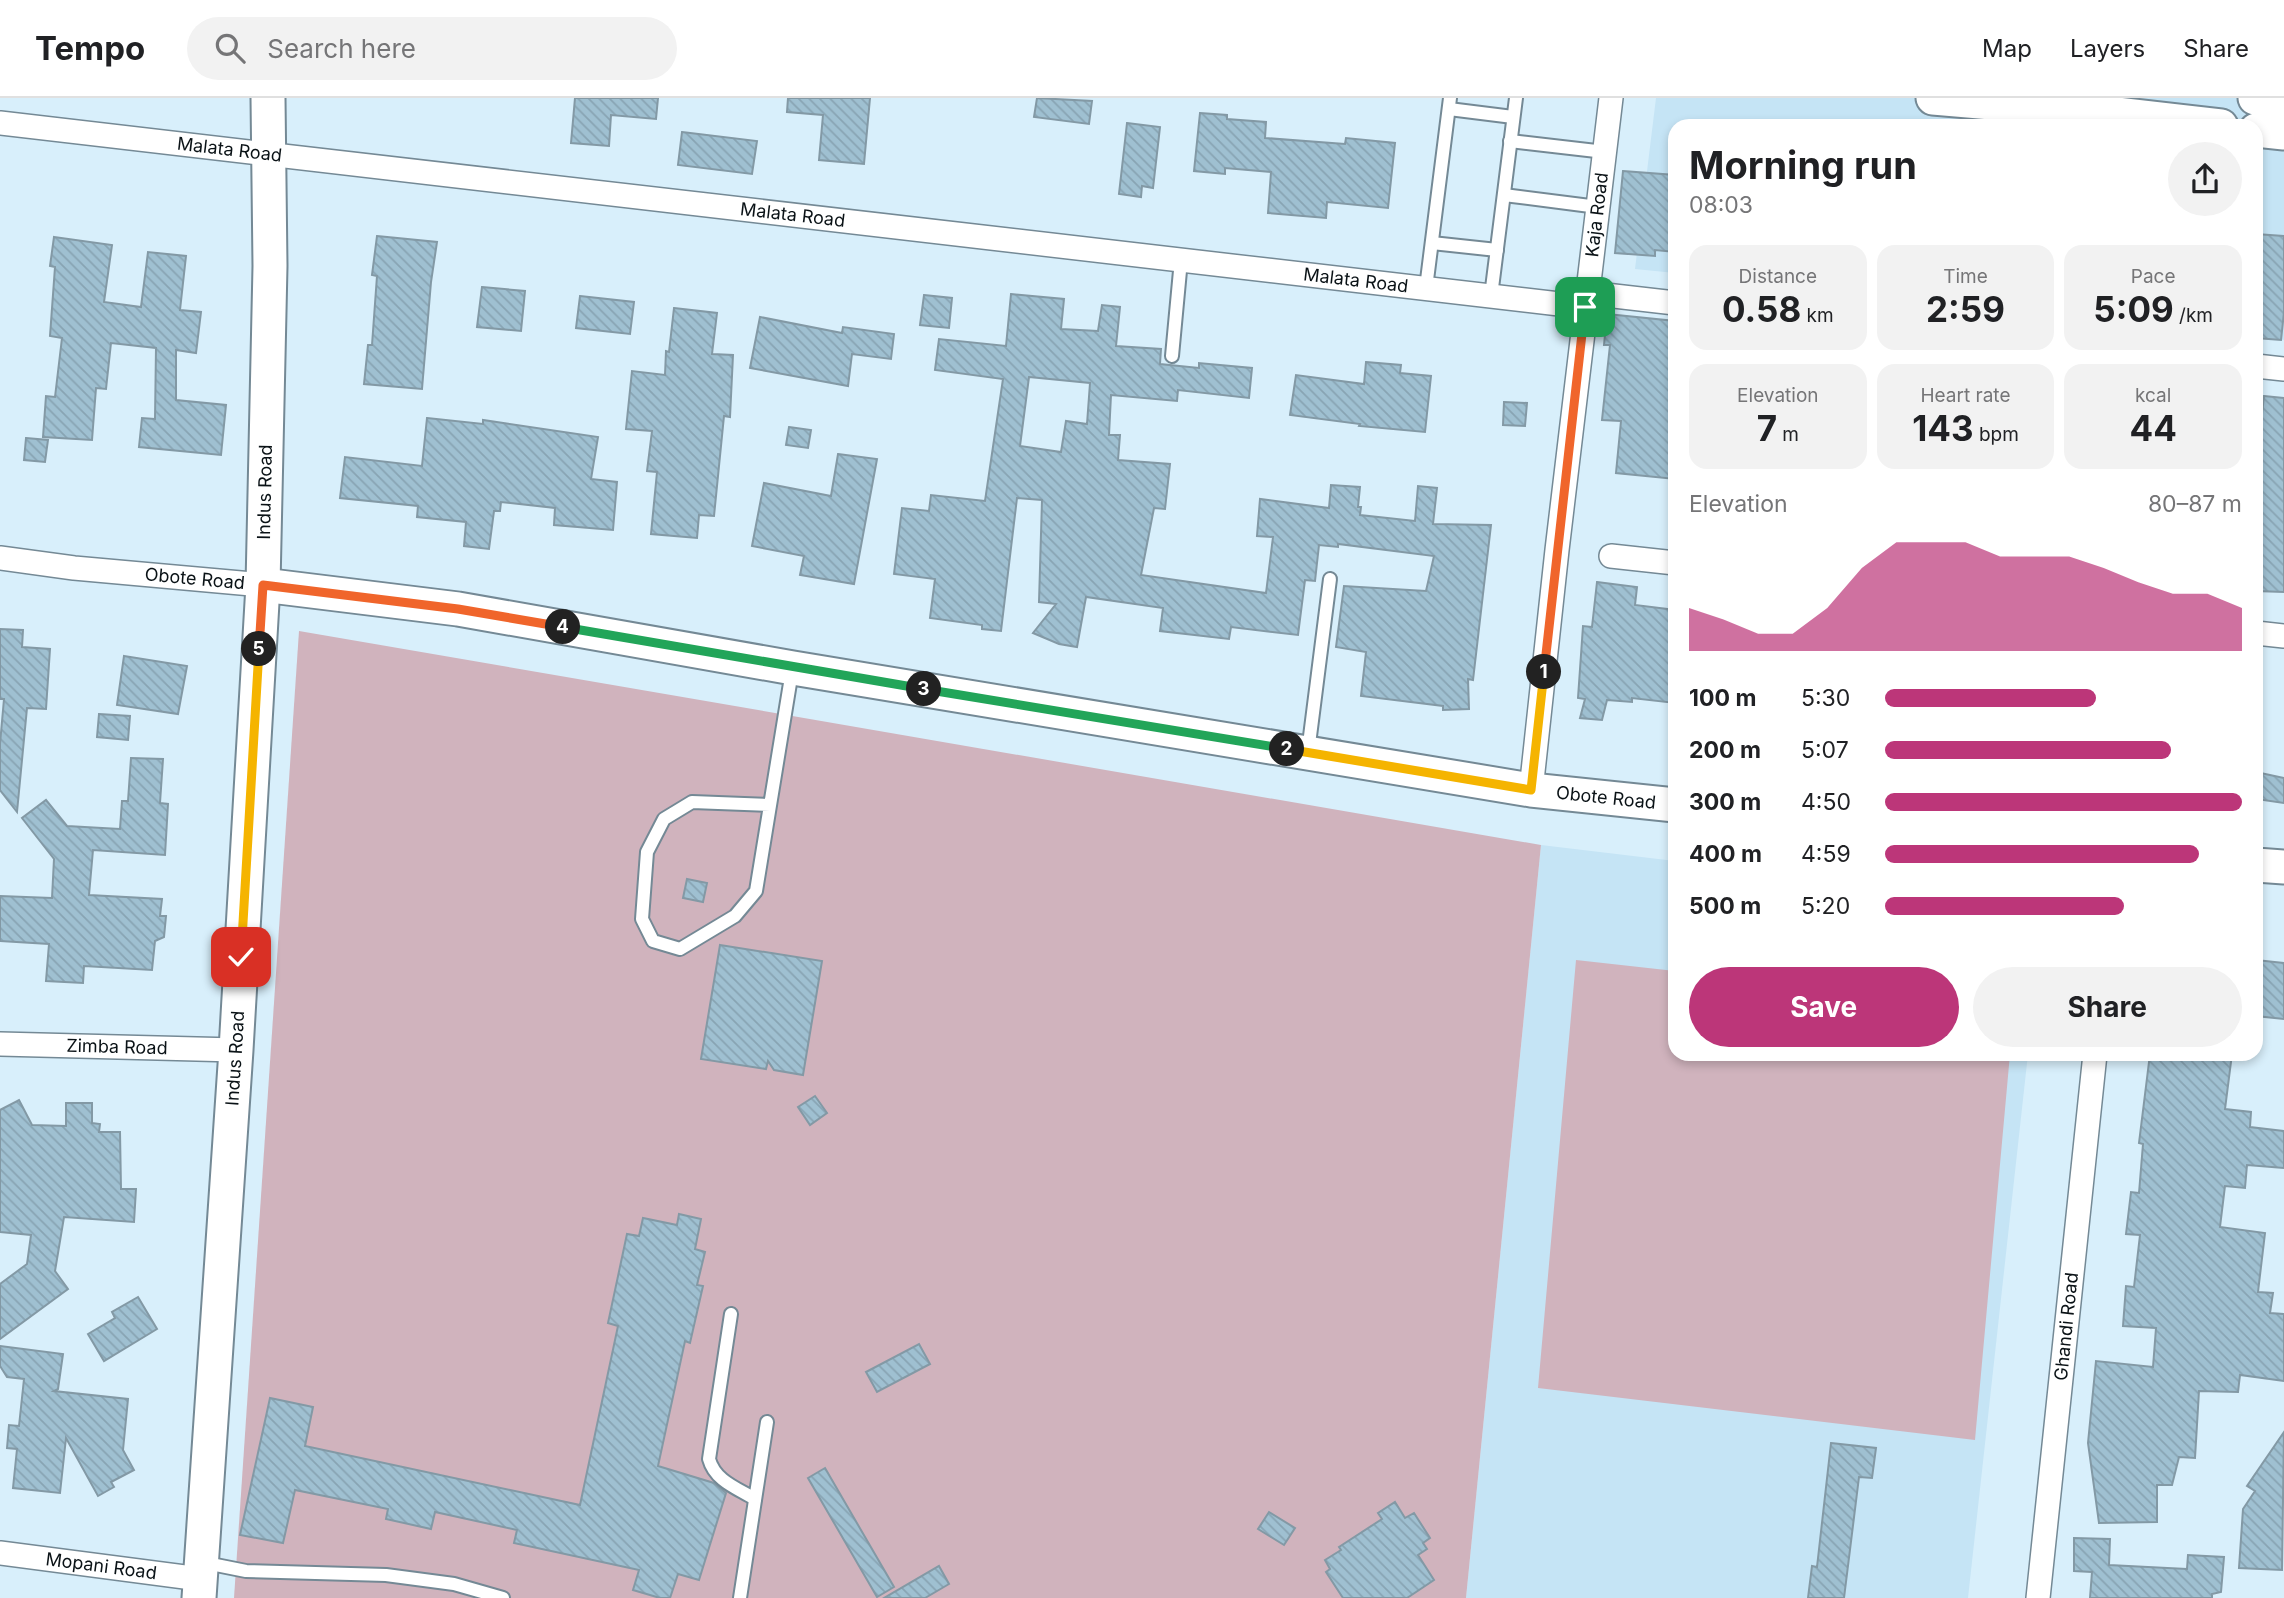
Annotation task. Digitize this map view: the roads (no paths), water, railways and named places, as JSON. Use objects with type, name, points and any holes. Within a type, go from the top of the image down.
[{"type":"street","name":"Indus Road","points":[[200,1580],[236,1050],[263,585],[270,266],[268,98]]},
{"type":"street","name":"Kaja Road","points":[[1531,790],[1611,98]]},
{"type":"street","points":[[1933,98],[2160,119]]},
{"type":"street","points":[[2255,98],[2284,101]]},
{"type":"street","name":"Malata Road","points":[[0,123],[1491,296],[1668,303]]},
{"type":"street","points":[[2263,131],[2284,133]]},
{"type":"street","points":[[2263,367],[2284,369]]},
{"type":"street","points":[[1611,556],[1668,562]]},
{"type":"street","name":"Obote Road","points":[[0,558],[74,568],[263,585],[458,609],[793,668],[1531,790],[1668,804]]},
{"type":"street","points":[[2263,634],[2284,636]]},
{"type":"street","points":[[2263,866],[2284,867]]},
{"type":"street","name":"Zimba Road","points":[[0,1044],[236,1050]]},
{"type":"street","name":"Ghandi Road","points":[[2038,1598],[2094,1061]]},
{"type":"street","name":"Mopani Road","points":[[0,1553],[200,1580]]},
{"type":"lane","points":[[1491,296],[1516,98]]},
{"type":"lane","points":[[1426,288],[1450,104],[1513,117]]},
{"type":"lane","points":[[1510,141],[1605,152]]},
{"type":"lane","points":[[1503,195],[1598,207]]},
{"type":"lane","points":[[1432,243],[1497,250]]},
{"type":"lane","points":[[1172,356],[1181,260]]},
{"type":"lane","points":[[1308,752],[1330,579]]},
{"type":"lane","points":[[770,805],[692,802],[664,819],[647,852],[642,919],[653,941],[680,949],[735,916],[756,891],[793,668]]},
{"type":"lane","points":[[731,1314],[709,1459],[718,1477],[755,1499]]},
{"type":"lane","points":[[740,1598],[767,1422]]},
{"type":"lane","points":[[200,1580],[246,1571],[386,1575],[454,1584],[503,1598]]}]
